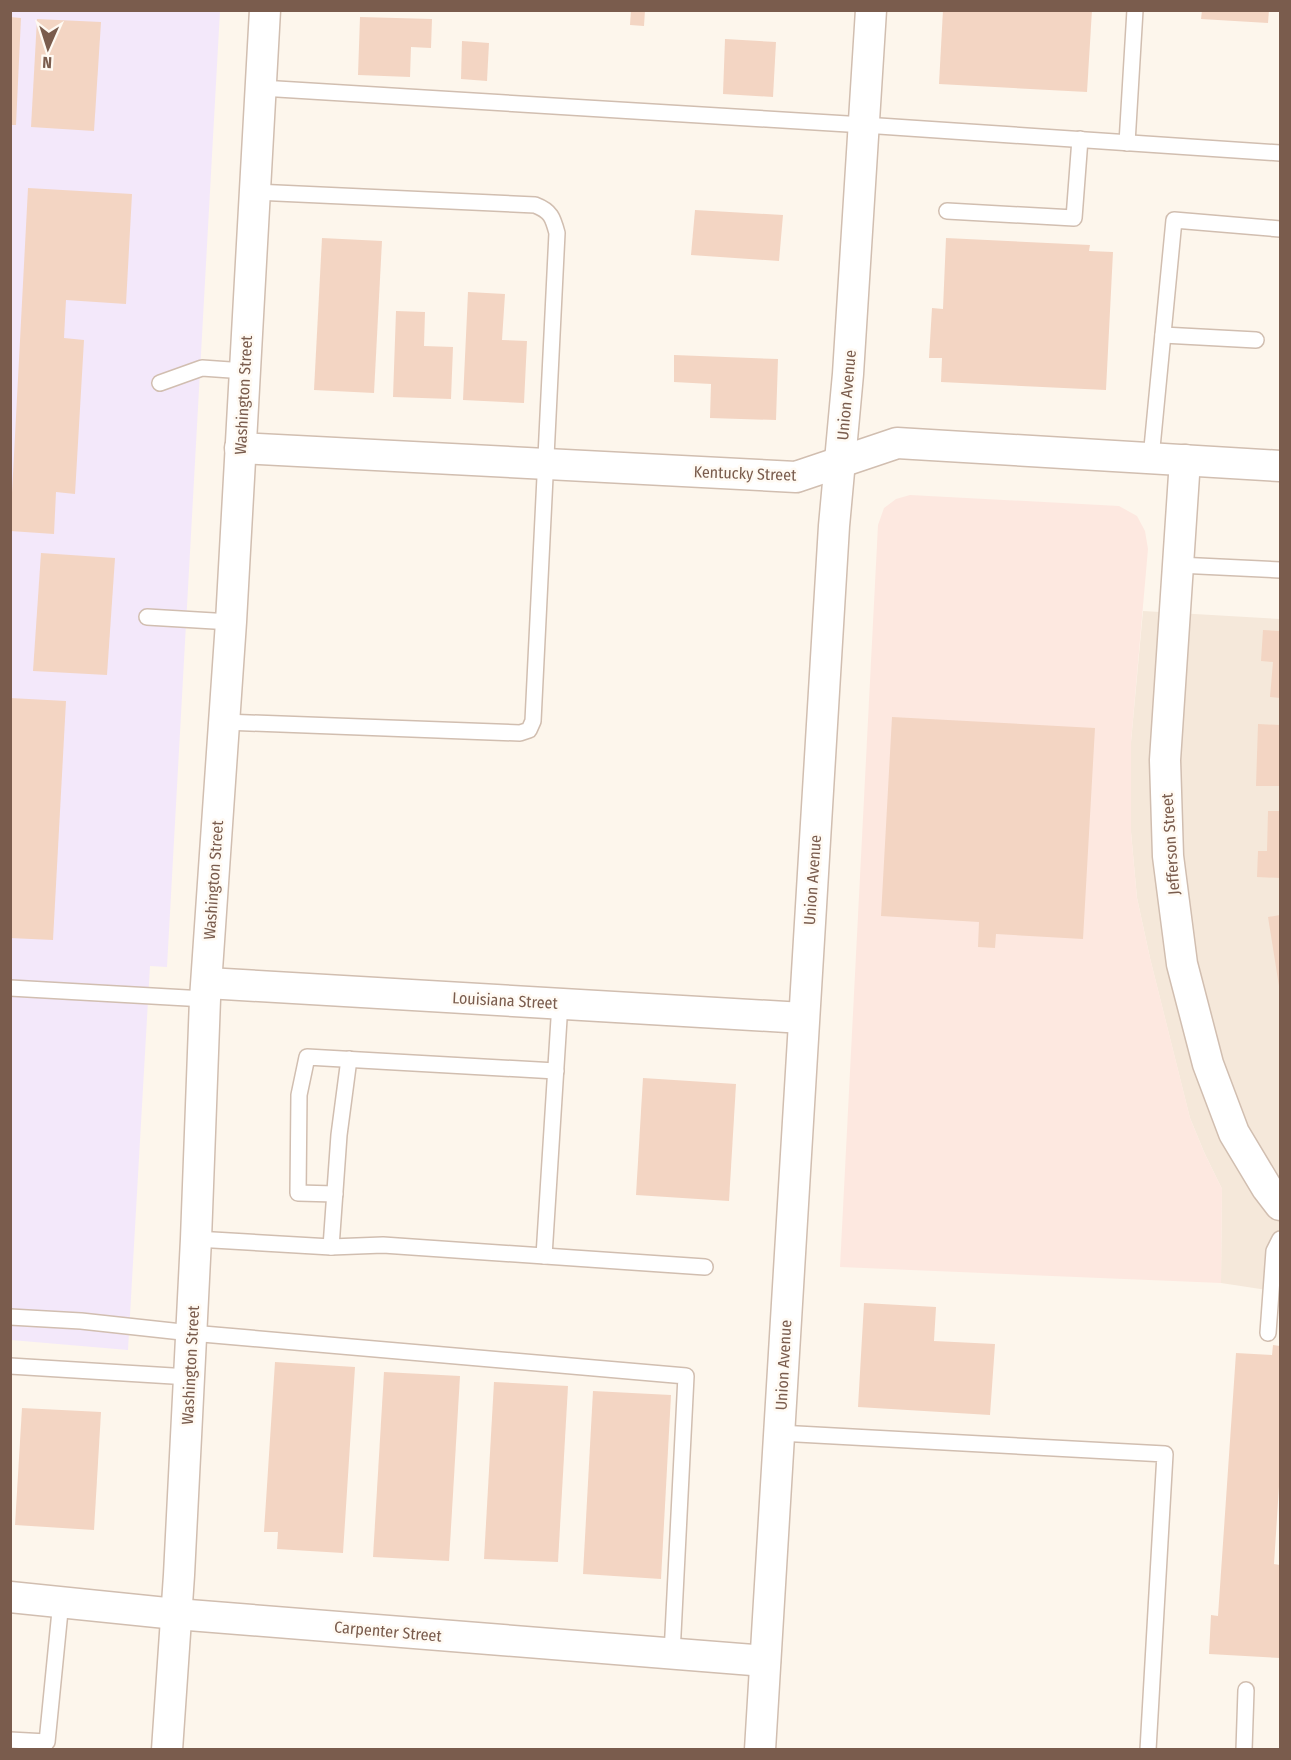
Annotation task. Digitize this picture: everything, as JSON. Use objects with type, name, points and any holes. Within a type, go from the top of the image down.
[{"type":"street","name":"Washington Street","points":[[167,1749],[189,1377],[206,991],[231,622],[265,10]]},
{"type":"street","name":"Union Avenue","points":[[760,1749],[834,526],[848,375],[871,10]]},
{"type":"street","name":"Kentucky Street","points":[[240,448],[796,477],[897,443],[1281,466]]},
{"type":"street","name":"Jefferson Street","points":[[1185,460],[1165,760],[1168,856],[1182,964],[1208,1064],[1234,1133],[1267,1188],[1281,1205]]},
{"type":"street","name":"Louisiana Street","points":[[206,991],[560,1003],[803,1018]]},
{"type":"street","name":"Carpenter Street","points":[[10,1597],[176,1614],[765,1661]]},
{"type":"lane","points":[[1127,143],[1135,10]]},
{"type":"lane","points":[[261,88],[1281,153]]},
{"type":"lane","points":[[947,211],[1074,218],[1080,139]]},
{"type":"lane","points":[[224,722],[520,733],[529,730],[533,721],[557,233],[554,220],[546,209],[535,205],[255,192]]},
{"type":"lane","points":[[1151,458],[1174,220],[1281,229]]},
{"type":"lane","points":[[1163,335],[1256,340]]},
{"type":"lane","points":[[160,382],[202,368],[245,370]]},
{"type":"lane","points":[[1178,565],[1281,570]]},
{"type":"lane","points":[[147,617],[231,622]]},
{"type":"lane","points":[[10,988],[206,991]]},
{"type":"lane","points":[[544,1256],[560,1003]]},
{"type":"lane","points":[[335,1194],[298,1193],[298,1095],[307,1057],[556,1071]]},
{"type":"lane","points":[[331,1247],[339,1135],[350,1059]]},
{"type":"lane","points":[[196,1239],[331,1247],[383,1245],[705,1267]]},
{"type":"lane","points":[[1268,1333],[1274,1251],[1281,1239]]},
{"type":"lane","points":[[10,1317],[81,1321],[191,1333],[686,1376],[672,1654]]},
{"type":"lane","points":[[10,1366],[189,1377]]},
{"type":"lane","points":[[779,1433],[1165,1454],[1148,1749]]},
{"type":"lane","points":[[10,1740],[47,1742],[61,1601]]},
{"type":"lane","points":[[1244,1749],[1246,1689]]},
{"type":"shaded area","points":[[10,11],[220,11],[167,967],[150,966],[128,1350],[11,1340]]},
{"type":"shaded area","points":[[910,495],[1119,506],[1137,516],[1145,531],[1148,549],[1131,742],[1131,832],[1137,898],[1190,1118],[1222,1189],[1221,1283],[840,1267],[878,525],[884,508],[896,499]]},
{"type":"shaded area","points":[[1143,611],[1280,619],[1280,1292],[1221,1283],[1222,1189],[1190,1118],[1137,898],[1131,832],[1131,742]]},
{"type":"building","points":[[631,10],[645,10],[644,26],[630,25]]},
{"type":"building","points":[[943,10],[1092,10],[1087,92],[939,84]]},
{"type":"building","points":[[1202,10],[1269,10],[1268,23],[1201,19]]},
{"type":"building","points":[[10,17],[21,18],[16,125],[10,125]]},
{"type":"building","points":[[360,17],[432,19],[431,48],[411,47],[410,77],[358,75]]},
{"type":"building","points":[[37,19],[101,22],[94,131],[31,127]]},
{"type":"building","points":[[725,39],[776,42],[773,97],[723,94]]},
{"type":"building","points":[[462,41],[489,43],[487,81],[461,79]]},
{"type":"building","points":[[28,188],[132,194],[126,304],[66,300],[64,338],[84,340],[75,494],[56,492],[54,534],[10,531]]},
{"type":"building","points":[[695,210],[783,215],[779,261],[691,255]]},
{"type":"building","points":[[322,238],[382,241],[374,393],[314,390]]},
{"type":"building","points":[[946,238],[1090,245],[1089,251],[1113,252],[1106,390],[941,382],[942,358],[929,358],[932,308],[943,309]]},
{"type":"building","points":[[468,292],[505,294],[502,340],[527,341],[524,403],[463,400]]},
{"type":"building","points":[[396,311],[425,312],[424,346],[453,347],[451,399],[393,397]]},
{"type":"building","points":[[674,355],[778,359],[776,420],[710,418],[711,384],[674,382]]},
{"type":"building","points":[[41,553],[115,558],[107,675],[33,671]]},
{"type":"building","points":[[1263,630],[1280,631],[1280,698],[1270,697],[1273,662],[1261,661]]},
{"type":"building","points":[[10,698],[66,701],[53,940],[10,938]]},
{"type":"building","points":[[892,717],[1095,728],[1083,939],[996,934],[995,948],[978,947],[979,922],[881,916]]},
{"type":"building","points":[[1258,724],[1280,725],[1280,786],[1256,786]]},
{"type":"building","points":[[1268,811],[1280,811],[1280,878],[1257,877],[1258,851],[1267,851]]},
{"type":"building","points":[[1280,915],[1280,986],[1279,986],[1268,917]]},
{"type":"building","points":[[643,1078],[736,1084],[729,1201],[636,1195]]},
{"type":"building","points":[[864,1303],[936,1307],[934,1341],[995,1344],[990,1415],[858,1407]]},
{"type":"building","points":[[1273,1345],[1280,1346],[1280,1471],[1274,1564],[1280,1565],[1280,1658],[1209,1654],[1211,1615],[1218,1616],[1236,1353],[1272,1355]]},
{"type":"building","points":[[275,1362],[355,1367],[343,1553],[277,1549],[278,1532],[264,1532]]},
{"type":"building","points":[[384,1372],[460,1376],[449,1561],[373,1557]]},
{"type":"building","points":[[494,1382],[568,1386],[558,1562],[484,1559]]},
{"type":"building","points":[[593,1391],[671,1395],[661,1579],[583,1574]]},
{"type":"building","points":[[22,1408],[101,1412],[94,1530],[15,1525]]}]
